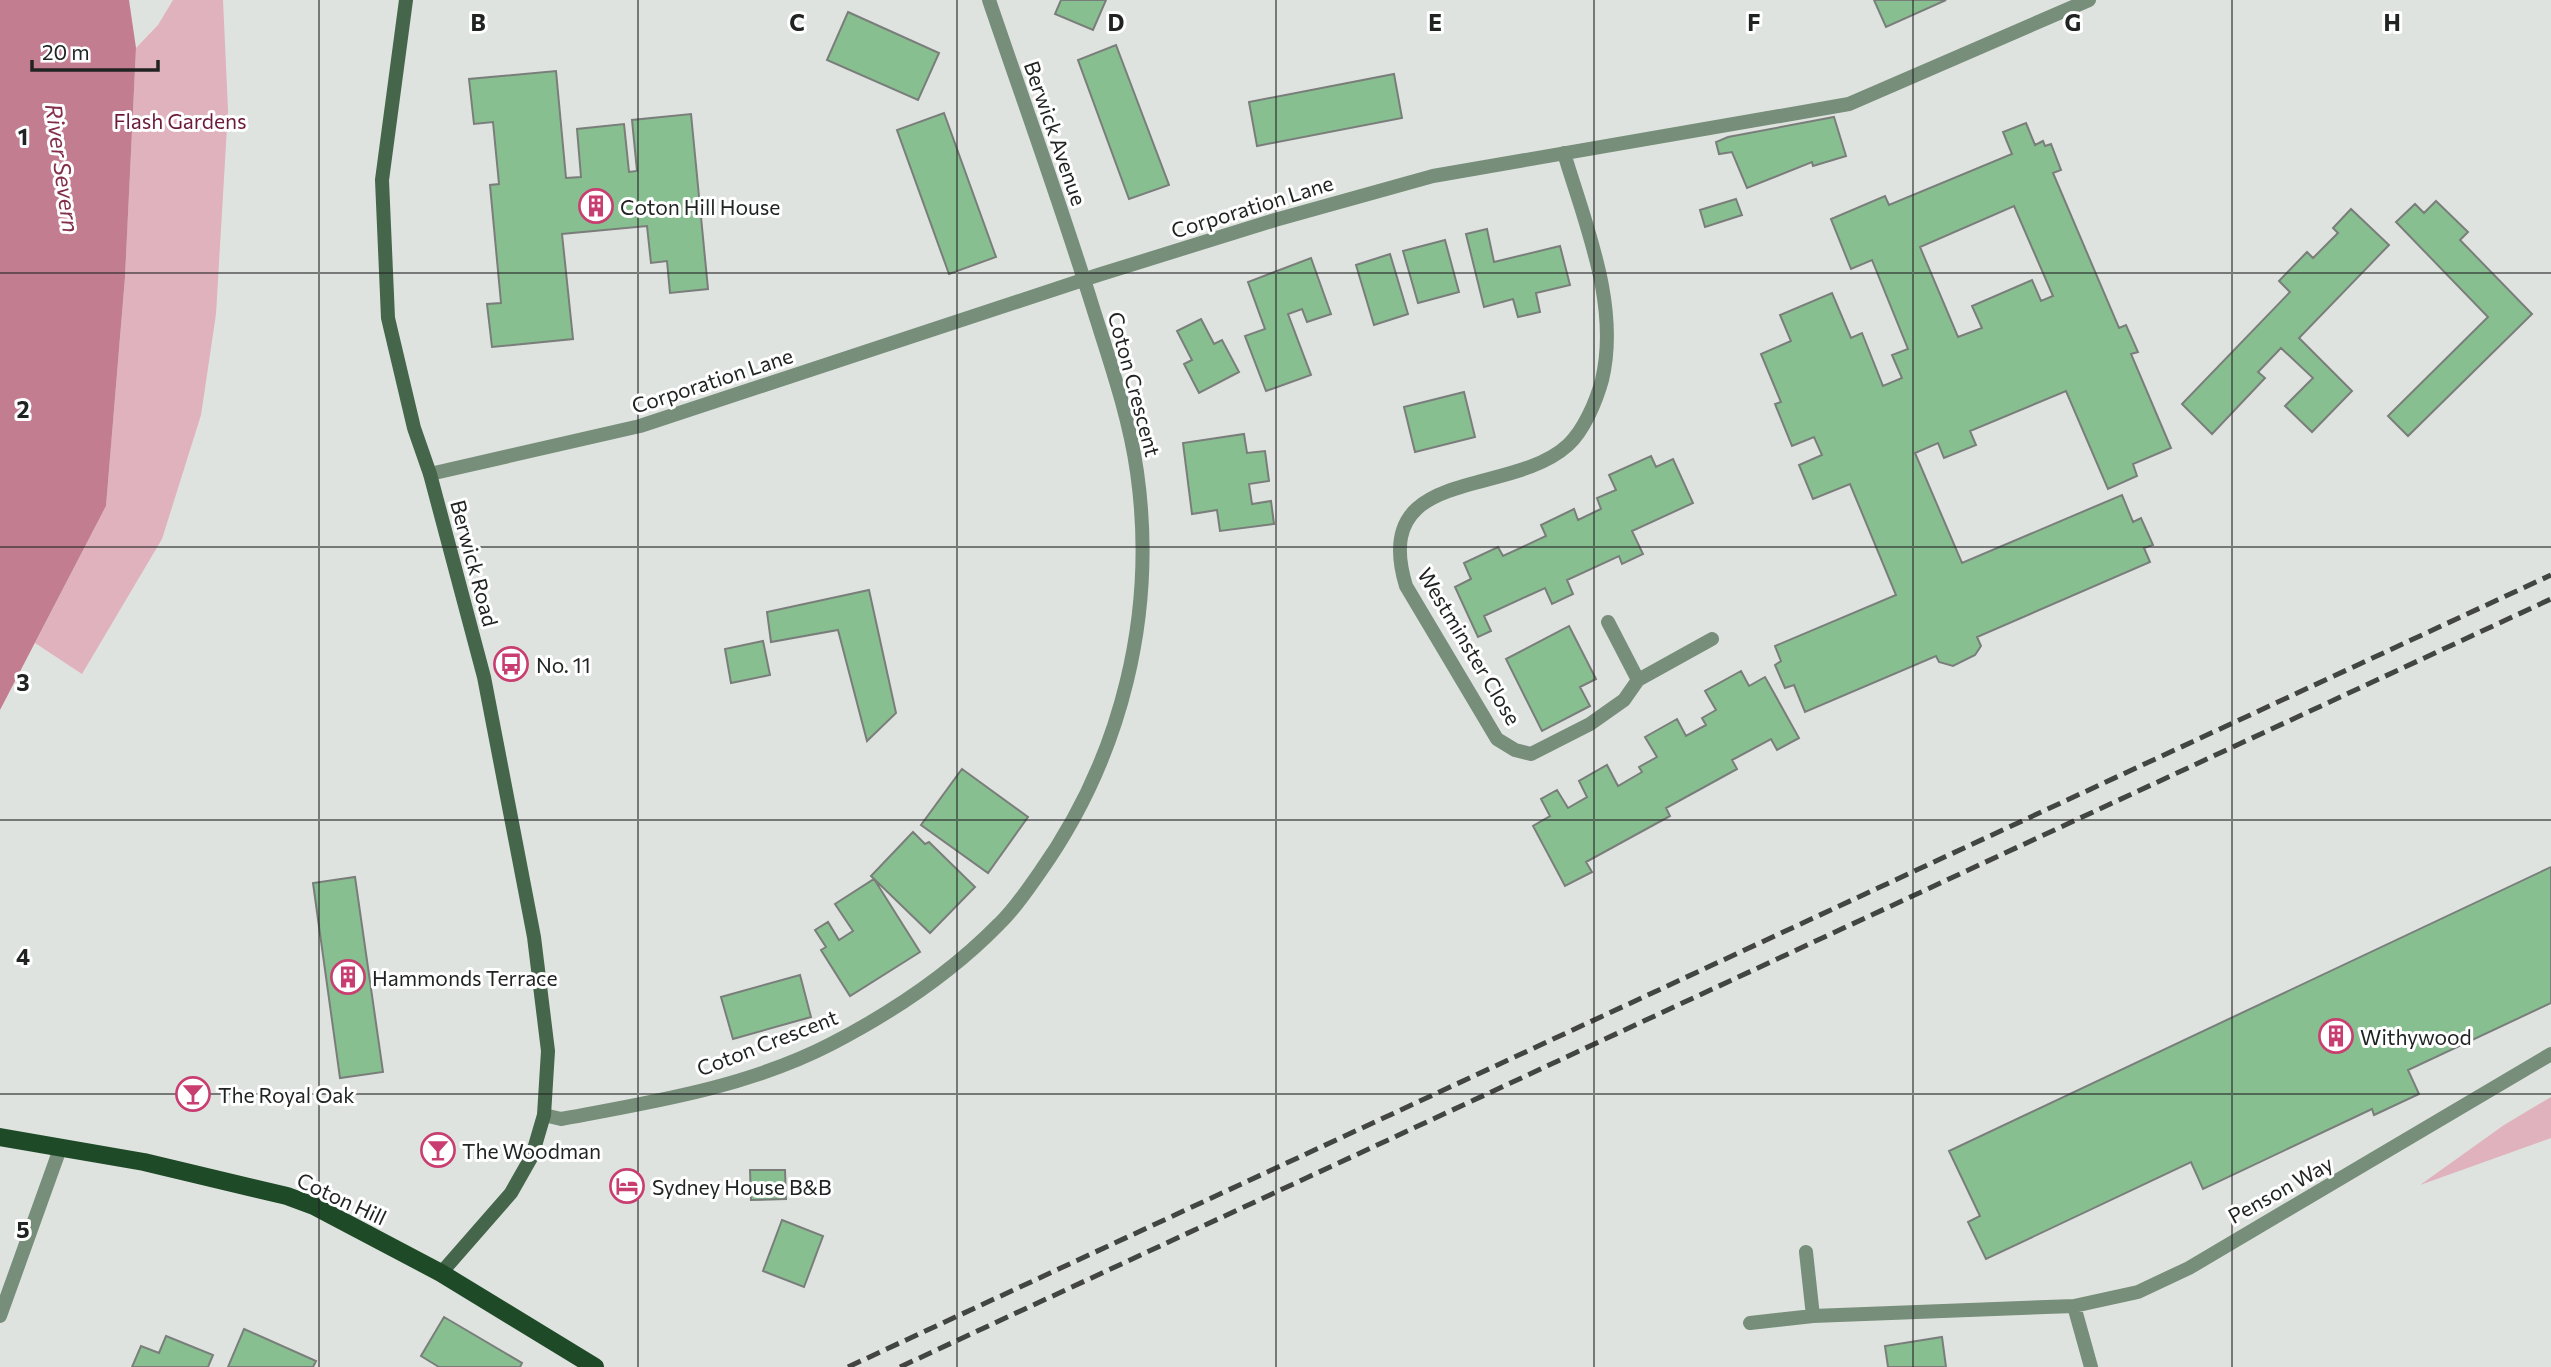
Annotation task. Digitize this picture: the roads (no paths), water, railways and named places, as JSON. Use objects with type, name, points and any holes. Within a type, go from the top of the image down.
[{"type":"main road","name":"Berwick Road","points":[[407,0],[382,180],[387,304],[414,428],[430,474],[484,677],[534,937],[548,1051],[544,1115],[532,1156],[511,1194],[441,1273]]},
{"type":"main road","name":"Coton Hill","points":[[0,1136],[61,1146],[287,1196],[314,1206],[441,1273],[595,1367]]},
{"type":"street","name":"Berwick Avenue","points":[[989,0],[1084,280]]},
{"type":"street","name":"Corporation Lane","points":[[430,474],[640,426],[1084,280],[1275,220],[1433,176],[1849,104],[2089,0]]},
{"type":"street","name":"Westminster Close","points":[[1564,153],[1604,298],[1606,345],[1602,378],[1595,401],[1568,445],[1545,459],[1446,492],[1420,505],[1407,519],[1398,541],[1399,563],[1406,586],[1497,739],[1515,750],[1531,754],[1590,724],[1624,700],[1638,680],[1712,639]]},
{"type":"street","name":"Coton Crescent","points":[[544,1115],[561,1119],[674,1097],[722,1085],[829,1046],[880,1017],[932,980],[1000,923],[1063,839],[1095,780],[1121,711],[1137,633],[1142,545],[1137,473],[1123,405],[1084,280]]},
{"type":"street","points":[[1608,622],[1638,680]]},
{"type":"street","name":"Penson Way","points":[[1750,1323],[1813,1316],[2074,1306],[2138,1292],[2189,1268],[2551,1054]]},
{"type":"street","points":[[0,1316],[61,1146]]},
{"type":"street","points":[[1806,1252],[1813,1316]]},
{"type":"street","points":[[2074,1306],[2091,1367]]},
{"type":"water","name":"River Severn","points":[[0,0],[129,0],[136,48],[125,277],[106,506],[0,710]]},
{"type":"railway","points":[[848,1367],[2551,575]]},
{"type":"railway","points":[[900,1367],[2551,599]]},
{"type":"place","name":"Coton Hill House","points":[[596,206]]},
{"type":"place","name":"No. 11","points":[[511,664]]},
{"type":"place","name":"Hammonds Terrace","points":[[348,977]]},
{"type":"place","name":"Withywood","points":[[2336,1036]]},
{"type":"place","name":"The Royal Oak","points":[[193,1094]]},
{"type":"place","name":"The Woodman","points":[[438,1150]]},
{"type":"place","name":"Sydney House B&B","points":[[627,1186]]},
{"type":"park label","name":"Flash Gardens","points":[[180,120]]}]
